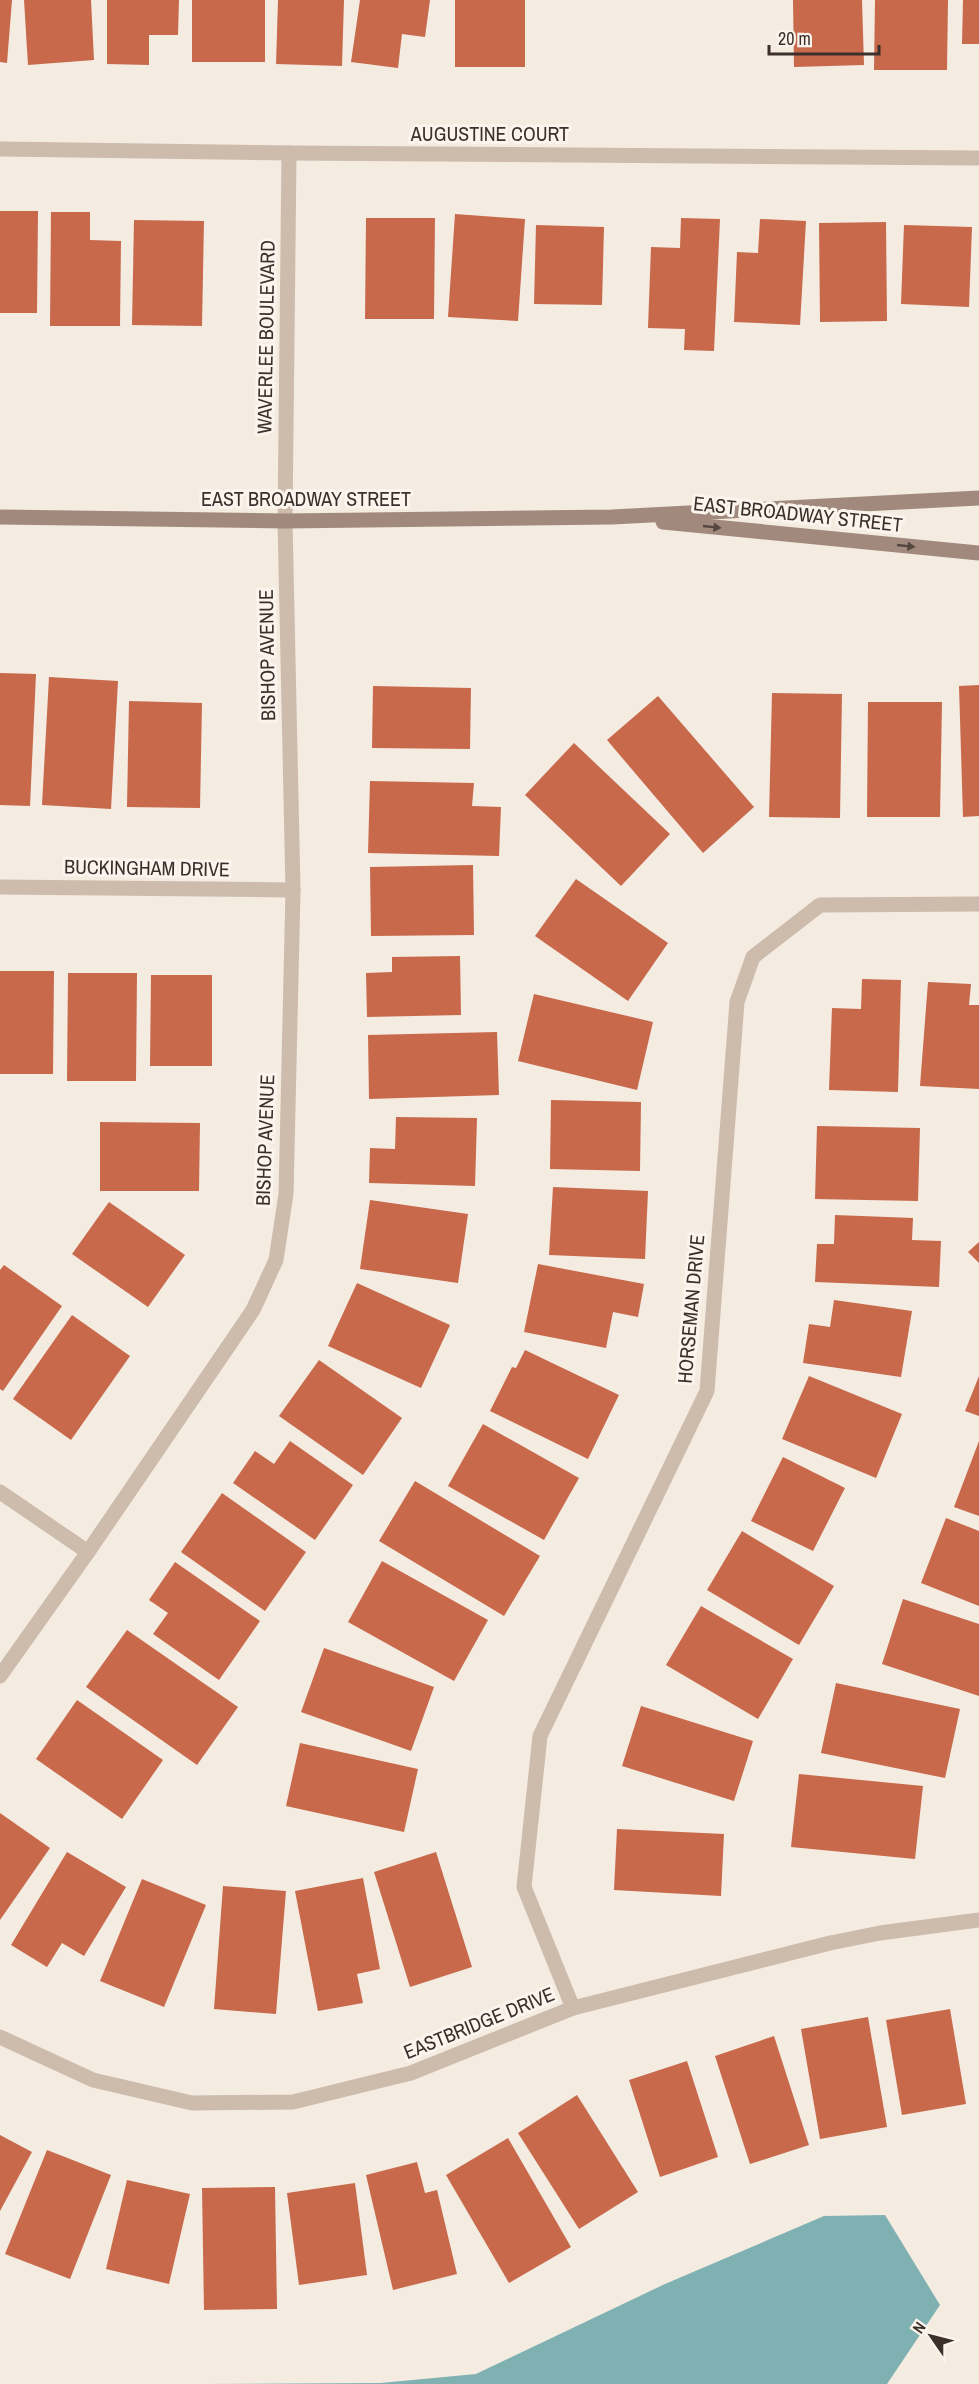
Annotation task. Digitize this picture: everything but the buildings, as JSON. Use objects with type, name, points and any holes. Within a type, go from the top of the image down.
[{"type":"main road","name":"EAST BROADWAY STREET","points":[[0,518],[285,521],[612,517],[979,498]]},
{"type":"main road","name":"EAST BROADWAY STREET","points":[[612,517],[979,553]]},
{"type":"street","name":"AUGUSTINE COURT","points":[[0,148],[289,153],[979,158]]},
{"type":"street","name":"WAVERLEE BOULEVARD","points":[[285,521],[289,153]]},
{"type":"street","name":"BISHOP AVENUE","points":[[0,1676],[253,1310],[276,1260],[286,1194],[293,890],[285,521]]},
{"type":"street","name":"BUCKINGHAM DRIVE","points":[[0,888],[293,890]]},
{"type":"street","name":"HORSEMAN DRIVE","points":[[573,2008],[524,1887],[540,1736],[707,1392],[737,1002],[753,957],[820,905],[979,904]]},
{"type":"street","points":[[0,1492],[87,1552]]},
{"type":"street","name":"EASTBRIDGE DRIVE","points":[[0,2037],[93,2080],[192,2103],[292,2102],[411,2073],[573,2008],[830,1943],[880,1933],[979,1920]]},
{"type":"water","points":[[885,2215],[940,2305],[887,2384],[206,2384],[381,2383],[476,2374],[665,2284],[824,2216]]}]
